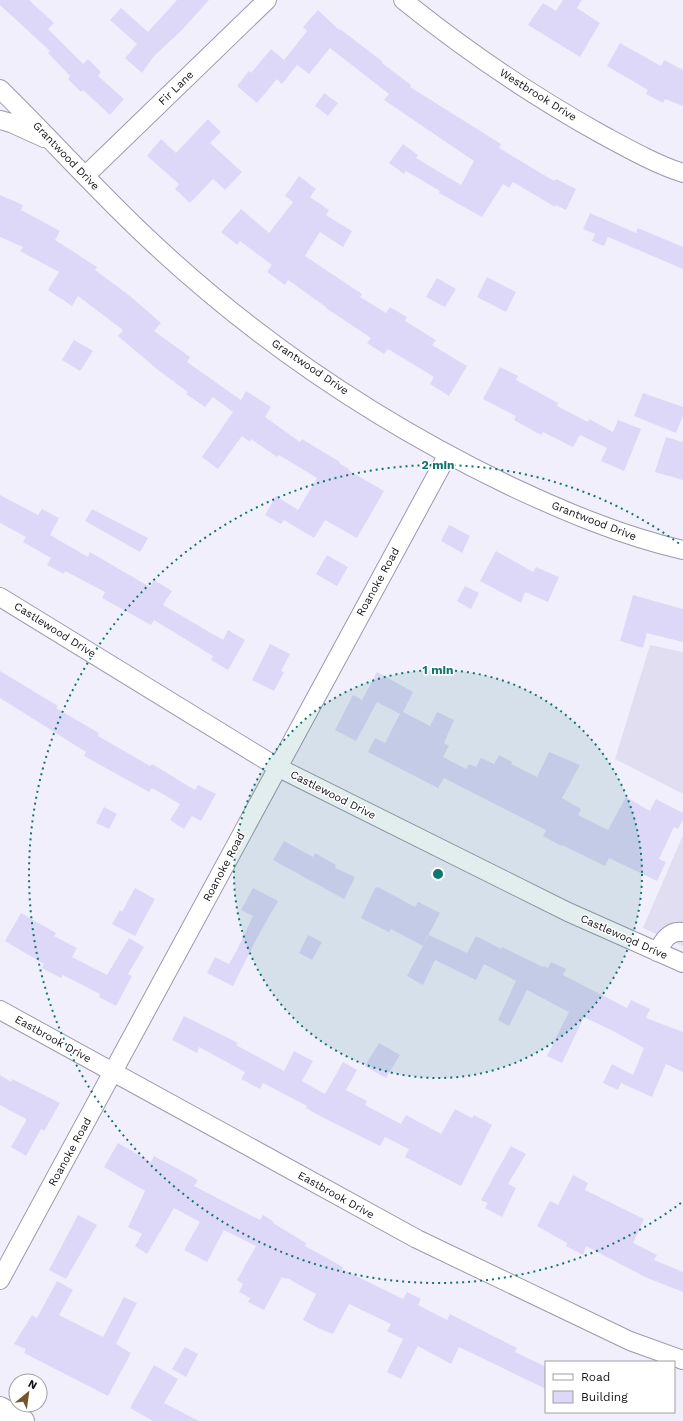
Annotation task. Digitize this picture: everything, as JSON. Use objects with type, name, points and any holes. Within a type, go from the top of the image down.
[{"type":"main road","points":[[0,1408],[23,1421]]},
{"type":"street","name":"Fir Lane","points":[[85,176],[267,0]]},
{"type":"street","name":"Westbrook Drive","points":[[403,0],[491,66],[541,99],[635,152],[683,173]]},
{"type":"street","name":"Grantwood Drive","points":[[0,89],[85,176],[154,243],[209,293],[255,329],[359,401],[448,454],[558,508],[632,535],[683,550]]},
{"type":"street","points":[[0,120],[18,126],[54,144]]},
{"type":"street","name":"Roanoke Road","points":[[0,1280],[448,454]]},
{"type":"street","name":"Castlewood Drive","points":[[0,597],[277,767],[568,912],[683,963]]},
{"type":"street","points":[[657,952],[666,937],[676,931],[683,932]]},
{"type":"street","name":"Eastbrook Drive","points":[[0,1010],[417,1239],[630,1341],[683,1360]]},
{"type":"shaded area","points":[[650,645],[683,652],[683,794],[615,759]]},
{"type":"shaded area","points":[[683,835],[683,946],[643,928]]},
{"type":"building","points":[[0,0],[29,0],[54,23],[48,29],[83,64],[88,59],[101,72],[98,76],[124,99],[110,115],[83,90],[81,92],[68,79],[70,76],[48,53],[50,51],[0,5]]},
{"type":"building","points":[[177,0],[209,0],[181,31],[154,56],[142,73],[125,58],[137,44],[110,20],[121,8],[148,32]]},
{"type":"building","points":[[563,0],[582,0],[577,8],[600,23],[580,57],[528,25],[543,3],[556,11]]},
{"type":"building","points":[[318,10],[339,30],[340,29],[411,85],[410,87],[501,144],[499,148],[554,181],[556,179],[576,189],[566,210],[556,205],[555,207],[513,182],[509,188],[503,184],[482,217],[439,193],[440,191],[406,171],[404,174],[389,163],[403,144],[418,155],[416,158],[461,185],[474,161],[384,100],[389,94],[330,48],[309,74],[297,65],[282,84],[277,79],[257,103],[237,86],[249,71],[251,73],[271,49],[284,60],[307,31],[303,27]]},
{"type":"building","points":[[620,43],[661,66],[664,60],[683,70],[683,106],[665,99],[663,103],[646,94],[648,90],[607,66]]},
{"type":"building","points":[[324,93],[338,103],[328,116],[315,106]]},
{"type":"building","points":[[208,119],[221,132],[210,143],[242,172],[225,190],[213,179],[190,203],[175,189],[179,184],[147,156],[161,139],[176,153]]},
{"type":"building","points":[[299,176],[316,189],[310,197],[329,210],[326,215],[352,231],[343,247],[320,232],[305,256],[362,294],[360,297],[386,313],[390,307],[407,317],[405,321],[436,340],[432,345],[467,366],[449,396],[430,384],[434,377],[388,349],[384,354],[367,343],[371,338],[288,280],[285,285],[267,272],[272,265],[240,241],[237,245],[221,232],[241,209],[269,233],[293,202],[285,196]]},
{"type":"building","points":[[0,195],[23,205],[21,210],[60,231],[55,240],[97,267],[95,270],[130,296],[161,323],[154,331],[190,357],[187,362],[241,400],[246,391],[271,407],[265,417],[300,442],[302,439],[340,462],[339,463],[349,469],[348,470],[384,491],[357,538],[325,520],[314,538],[284,520],[281,524],[265,515],[276,496],[298,510],[317,478],[279,455],[277,457],[251,439],[250,442],[242,436],[218,469],[202,457],[233,412],[213,397],[205,407],[186,394],[188,392],[158,370],[118,336],[123,330],[78,296],[72,306],[48,290],[59,272],[20,251],[23,247],[0,237]]},
{"type":"building","points":[[590,213],[636,233],[638,228],[683,247],[683,269],[608,237],[604,246],[592,241],[595,234],[583,229]]},
{"type":"building","points":[[487,277],[516,292],[506,312],[477,297]]},
{"type":"building","points":[[437,278],[456,289],[445,307],[426,297]]},
{"type":"building","points":[[74,340],[93,351],[80,371],[62,360]]},
{"type":"building","points":[[500,367],[518,376],[516,380],[558,403],[557,406],[588,422],[589,419],[613,432],[618,420],[641,429],[624,471],[601,461],[607,448],[580,435],[573,447],[543,432],[541,435],[514,420],[516,416],[483,399]]},
{"type":"building","points":[[643,393],[683,407],[683,416],[676,433],[634,416]]},
{"type":"building","points":[[666,437],[683,442],[683,480],[655,472]]},
{"type":"building","points":[[0,495],[38,515],[42,509],[59,518],[50,535],[88,557],[90,552],[150,587],[154,580],[172,591],[163,605],[223,640],[228,630],[245,640],[228,670],[211,660],[213,656],[154,620],[151,625],[102,598],[105,592],[65,571],[64,574],[47,565],[51,558],[23,542],[26,537],[0,523]]},
{"type":"building","points":[[92,509],[148,538],[140,552],[85,521]]},
{"type":"building","points":[[449,525],[470,536],[462,553],[441,541]]},
{"type":"building","points":[[496,551],[533,572],[536,567],[559,577],[548,602],[525,592],[521,603],[480,581]]},
{"type":"building","points":[[327,555],[348,567],[337,586],[316,574]]},
{"type":"building","points":[[465,586],[479,593],[471,609],[457,601]]},
{"type":"building","points":[[633,595],[683,609],[683,642],[647,633],[643,648],[620,641]]},
{"type":"building","points":[[270,644],[290,654],[281,671],[284,672],[274,691],[252,680]]},
{"type":"building","points":[[0,671],[58,706],[56,708],[99,733],[98,736],[150,766],[152,764],[195,790],[198,785],[216,794],[201,821],[192,816],[184,829],[170,820],[180,804],[152,788],[149,792],[84,756],[86,752],[0,698]]},
{"type":"building","points":[[377,672],[413,692],[403,712],[430,726],[437,712],[454,720],[444,743],[449,746],[443,757],[466,769],[469,764],[476,767],[481,758],[494,764],[499,755],[512,762],[511,764],[537,777],[549,752],[580,765],[562,798],[581,809],[578,815],[608,830],[626,797],[650,811],[656,799],[683,813],[683,820],[678,829],[674,827],[659,859],[666,862],[657,881],[609,858],[605,866],[562,845],[561,846],[543,836],[546,830],[444,778],[438,788],[368,752],[375,738],[385,743],[400,714],[377,702],[356,741],[335,730],[353,695],[362,700]]},
{"type":"building","points":[[104,807],[117,814],[109,829],[96,823]]},
{"type":"building","points":[[284,841],[313,857],[315,853],[336,865],[335,868],[355,877],[344,899],[273,860]]},
{"type":"building","points":[[378,887],[415,907],[418,902],[440,913],[423,945],[429,935],[467,953],[476,936],[501,949],[502,947],[543,967],[548,968],[551,962],[566,969],[563,975],[627,1008],[631,1000],[650,1009],[646,1018],[683,1032],[683,1072],[666,1064],[652,1097],[621,1083],[618,1090],[603,1083],[612,1064],[633,1075],[644,1048],[615,1032],[584,1017],[562,1063],[547,1056],[569,1012],[527,990],[509,1026],[498,1020],[516,981],[484,964],[476,980],[435,960],[423,985],[407,976],[423,946],[391,929],[389,932],[361,918],[375,888]]},
{"type":"building","points":[[135,888],[155,899],[135,936],[112,924],[120,910],[122,912]]},
{"type":"building","points":[[253,888],[278,901],[258,936],[233,986],[207,973],[215,957],[229,964],[237,950],[253,916],[241,910]]},
{"type":"building","points":[[21,913],[56,933],[54,936],[77,948],[72,957],[107,975],[129,938],[144,947],[128,974],[132,976],[116,1006],[99,997],[100,994],[63,975],[61,978],[42,968],[44,964],[5,941]]},
{"type":"building","points":[[308,935],[322,942],[312,960],[299,953]]},
{"type":"building","points":[[184,1016],[238,1043],[236,1045],[284,1071],[294,1051],[313,1061],[302,1081],[325,1094],[343,1062],[357,1070],[346,1090],[367,1101],[365,1105],[401,1124],[406,1115],[441,1134],[455,1109],[472,1118],[474,1115],[492,1125],[461,1186],[405,1157],[409,1149],[385,1137],[380,1146],[320,1116],[306,1108],[307,1106],[263,1083],[260,1089],[241,1079],[245,1072],[199,1047],[197,1053],[172,1040]]},
{"type":"building","points":[[379,1043],[400,1055],[386,1078],[365,1066]]},
{"type":"building","points":[[0,1075],[11,1082],[12,1079],[60,1103],[44,1131],[41,1129],[26,1156],[11,1147],[26,1119],[0,1105]]},
{"type":"building","points":[[118,1143],[151,1162],[154,1156],[198,1180],[194,1186],[260,1220],[263,1215],[274,1222],[273,1223],[306,1243],[305,1246],[343,1267],[342,1269],[403,1299],[407,1292],[421,1299],[418,1305],[447,1320],[450,1314],[517,1348],[515,1352],[545,1367],[545,1389],[459,1347],[451,1364],[418,1346],[401,1379],[387,1372],[403,1339],[387,1331],[391,1324],[349,1304],[333,1334],[320,1329],[303,1320],[316,1294],[287,1278],[282,1277],[264,1310],[248,1302],[250,1298],[239,1292],[243,1284],[237,1280],[256,1246],[224,1230],[207,1262],[184,1250],[200,1222],[174,1208],[147,1254],[135,1246],[142,1234],[128,1227],[145,1191],[104,1167]]},
{"type":"building","points":[[511,1146],[526,1154],[508,1184],[516,1188],[502,1217],[485,1208],[488,1203],[481,1200]]},
{"type":"building","points":[[573,1175],[588,1183],[585,1190],[644,1219],[633,1243],[657,1255],[654,1260],[683,1272],[683,1292],[645,1277],[586,1246],[583,1255],[566,1246],[567,1243],[537,1226],[550,1201],[558,1205]]},
{"type":"building","points":[[78,1215],[97,1225],[66,1279],[49,1270]]},
{"type":"building","points":[[57,1281],[73,1290],[59,1315],[103,1337],[124,1297],[137,1303],[116,1344],[131,1353],[108,1396],[24,1353],[26,1349],[14,1344],[32,1315],[37,1318]]},
{"type":"building","points":[[185,1347],[198,1354],[186,1377],[172,1369]]},
{"type":"building","points":[[154,1365],[178,1379],[164,1403],[199,1421],[153,1421],[130,1408]]}]
